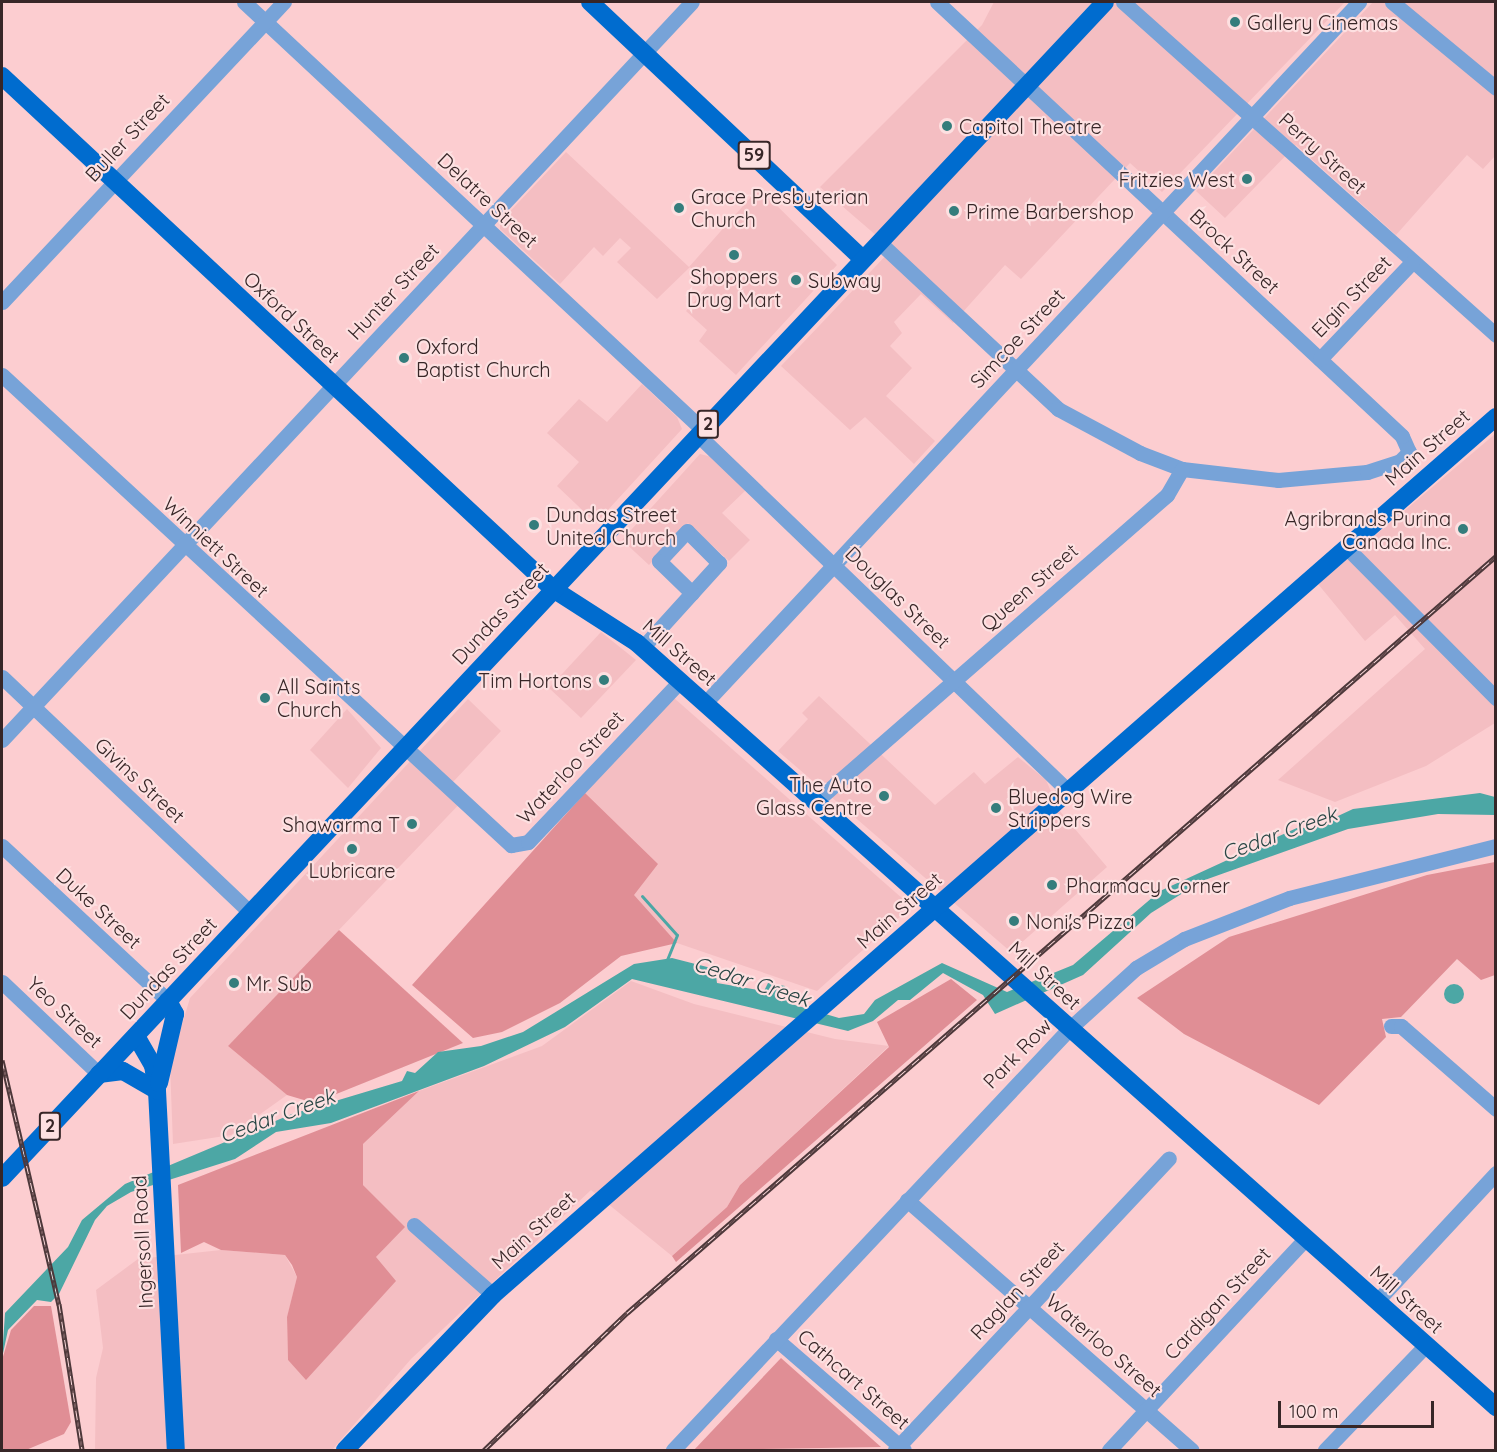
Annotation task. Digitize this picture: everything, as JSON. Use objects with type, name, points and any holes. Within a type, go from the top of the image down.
[{"type":"main road","name":"59","points":[[590,2],[863,259]]},
{"type":"main road","name":"Dundas Street","points":[[2,1176],[1105,2]]},
{"type":"main road","name":"Oxford Street","points":[[2,76],[553,589]]},
{"type":"main road","name":"Main Street","points":[[345,1450],[493,1295],[935,909],[1066,790],[1496,417]]},
{"type":"main road","name":"Mill Street","points":[[553,589],[642,648],[935,909],[1022,983],[1069,1029],[1425,1346],[1492,1399]]},
{"type":"main road","points":[[99,1074],[123,1071],[157,1091],[175,1014],[168,1001]]},
{"type":"main road","name":"Ingersoll Road","points":[[136,1036],[153,1065],[157,1091],[176,1450]]},
{"type":"street","name":"Delatre Street","points":[[244,2],[701,432]]},
{"type":"street","name":"Buller Street","points":[[2,302],[284,2]]},
{"type":"street","name":"Hunter Street","points":[[2,740],[692,2]]},
{"type":"street","name":"Brock Street","points":[[937,2],[1402,436],[1410,449],[1391,465],[1330,478],[1251,479],[1182,469]]},
{"type":"street","name":"Perry Street","points":[[1123,2],[1496,335]]},
{"type":"street","name":"Simcoe Street","points":[[705,703],[1253,119],[1359,2]]},
{"type":"street","points":[[1392,2],[1496,88]]},
{"type":"street","points":[[879,242],[1016,370],[1083,426],[1182,469]]},
{"type":"street","name":"Elgin Street","points":[[1320,359],[1412,262]]},
{"type":"street","name":"Winniett Street","points":[[2,375],[403,750]]},
{"type":"street","name":"Douglas Street","points":[[701,432],[833,564],[1066,790]]},
{"type":"street","name":"Queen Street","points":[[815,802],[1167,495],[1182,469]]},
{"type":"street","points":[[1346,547],[1496,698]]},
{"type":"street","points":[[642,648],[692,593]]},
{"type":"street","name":"Givins Street","points":[[2,677],[250,913]]},
{"type":"street","name":"Waterloo Street","points":[[403,750],[505,842],[520,846],[680,681]]},
{"type":"street","name":"Duke Street","points":[[2,846],[168,1001]]},
{"type":"street","name":"Park Row","points":[[673,1450],[1069,1029],[1136,968],[1220,922],[1358,877],[1496,846]]},
{"type":"street","name":"Yeo Street","points":[[2,982],[99,1074]]},
{"type":"street","points":[[1391,1026],[1401,1026],[1496,1110]]},
{"type":"street","name":"Raglan Street","points":[[899,1449],[1169,1158]]},
{"type":"street","points":[[1377,1301],[1496,1173]]},
{"type":"street","name":"Waterloo Street","points":[[907,1200],[1192,1450]]},
{"type":"street","points":[[414,1225],[493,1295]]},
{"type":"street","name":"Cardigan Street","points":[[1109,1450],[1306,1238]]},
{"type":"street","name":"Cathcart Street","points":[[776,1339],[899,1449]]},
{"type":"street","points":[[1325,1450],[1425,1346]]},
{"type":"shaded area","points":[[994,2],[1345,2],[1162,192],[1130,163],[1021,279],[1005,265],[953,323],[921,294],[894,322],[902,333],[890,346],[912,368],[886,396],[935,441],[914,464],[865,417],[850,430],[781,366],[892,249],[820,187],[982,25]]},
{"type":"shaded area","points":[[1373,2],[1495,2],[1495,156],[1483,169],[1467,155],[1396,235],[1296,145],[1225,218],[1196,191]]},
{"type":"shaded area","points":[[566,152],[689,267],[759,188],[837,265],[736,375],[699,341],[707,330],[686,311],[708,286],[690,267],[657,299],[617,262],[631,248],[620,238],[603,256],[594,247],[560,284],[500,229],[500,222]]},
{"type":"shaded area","points":[[642,384],[677,417],[682,429],[596,523],[557,486],[579,462],[547,433],[579,399],[607,422]]},
{"type":"shaded area","points":[[1495,434],[1495,723],[1426,766],[1335,802],[1278,780],[1425,649],[1395,615],[1365,641],[1318,584]]},
{"type":"shaded area","points":[[700,454],[712,457],[747,489],[722,513],[750,540],[729,561],[688,523],[649,565],[622,540]]},
{"type":"shaded area","points":[[601,632],[636,660],[581,718],[549,688]]},
{"type":"shaded area","points":[[819,696],[935,805],[974,772],[985,784],[1018,757],[1046,780],[1059,810],[1107,867],[1011,952],[778,751],[808,719],[802,713]]},
{"type":"shaded area","points":[[674,698],[903,899],[902,915],[817,991],[677,943],[633,895],[585,793]]},
{"type":"shaded area","points":[[468,699],[501,731],[452,783],[467,796],[228,1046],[287,1095],[231,1135],[173,1144],[170,1065],[190,998]]},
{"type":"shaded area","points":[[347,709],[381,748],[348,788],[310,750]]},
{"type":"shaded area","points":[[585,793],[658,864],[634,895],[677,943],[621,956],[560,1003],[502,1032],[473,1038],[412,985]]},
{"type":"shaded area","points":[[1495,862],[1495,975],[1481,980],[1457,959],[1401,1017],[1382,1019],[1386,1037],[1319,1105],[1184,1034],[1137,998],[1229,937],[1427,875]]},
{"type":"shaded area","points":[[339,930],[463,1043],[314,1103],[287,1095],[228,1046]]},
{"type":"shaded area","points":[[951,979],[977,1000],[676,1262],[672,1256],[727,1207],[740,1185],[889,1047],[877,1022]]},
{"type":"shaded area","points":[[631,981],[694,1004],[835,1039],[889,1046],[740,1185],[727,1207],[672,1256],[591,1190],[411,1359],[332,1450],[95,1450],[96,1378],[103,1348],[96,1290],[138,1259],[221,1250],[285,1255],[297,1277],[287,1318],[288,1360],[306,1379],[376,1257],[404,1227],[363,1185],[363,1144],[419,1091],[542,1046]]},
{"type":"shaded area","points":[[419,1091],[363,1144],[363,1185],[405,1227],[376,1257],[396,1281],[306,1380],[288,1360],[287,1317],[297,1277],[292,1265],[285,1255],[221,1250],[204,1242],[181,1253],[178,1185]]},
{"type":"shaded area","points":[[34,1306],[51,1306],[71,1422],[64,1434],[26,1450],[2,1450],[2,1360],[11,1330]]},
{"type":"shaded area","points":[[781,1358],[881,1447],[694,1450]]},
{"type":"water","name":"Cedar Creek","points":[[1480,793],[1495,797],[1495,815],[1438,814],[1348,829],[1202,881],[1151,913],[1083,975],[995,1014],[983,995],[943,973],[910,1000],[898,1000],[873,1021],[848,1031],[632,979],[565,1027],[484,1066],[331,1123],[276,1132],[235,1159],[131,1192],[107,1206],[95,1220],[59,1294],[51,1302],[37,1300],[8,1330],[2,1358],[5,1313],[68,1247],[82,1220],[125,1184],[292,1114],[402,1081],[407,1071],[415,1073],[438,1052],[481,1046],[523,1032],[634,964],[672,958],[715,969],[717,983],[764,991],[768,983],[785,986],[788,1003],[839,1018],[864,1014],[875,1000],[942,963],[1007,992],[1073,965],[1160,891],[1299,827],[1310,829],[1353,809]]},
{"type":"water","points":[[1454,984],[1461,987],[1464,994],[1461,1001],[1454,1004],[1447,1001],[1444,994],[1447,987]]},
{"type":"waterway","points":[[642,896],[677,935],[667,960]]},
{"type":"railway","points":[[484,1450],[627,1313],[1496,556]]},
{"type":"railway","points":[[2,1060],[59,1304],[82,1450]]},
{"type":"place","name":"Gallery Cinemas","points":[[1235,22]]},
{"type":"place","name":"Capitol Theatre","points":[[947,126]]},
{"type":"place","name":"Fritzies West","points":[[1247,179]]},
{"type":"place","name":"Grace Presbyterian Church","points":[[679,208]]},
{"type":"place","name":"Prime Barbershop","points":[[954,211]]},
{"type":"place","name":"Shoppers Drug Mart","points":[[734,255]]},
{"type":"place","name":"Subway","points":[[796,280]]},
{"type":"place","name":"Oxford Baptist Church","points":[[404,358]]},
{"type":"place","name":"Dundas Street United Church","points":[[534,525]]},
{"type":"place","name":"Agribrands Purina Canada Inc.","points":[[1463,529]]},
{"type":"place","name":"Tim Hortons","points":[[604,680]]},
{"type":"place","name":"All Saints Church","points":[[265,698]]},
{"type":"place","name":"The Auto Glass Centre","points":[[884,796]]},
{"type":"place","name":"Bluedog Wire Strippers","points":[[996,808]]},
{"type":"place","name":"Shawarma T","points":[[412,824]]},
{"type":"place","name":"Lubricare","points":[[352,849]]},
{"type":"place","name":"Pharmacy Corner","points":[[1052,885]]},
{"type":"place","name":"Noni's Pizza","points":[[1014,921]]},
{"type":"place","name":"Mr. Sub","points":[[234,983]]}]
